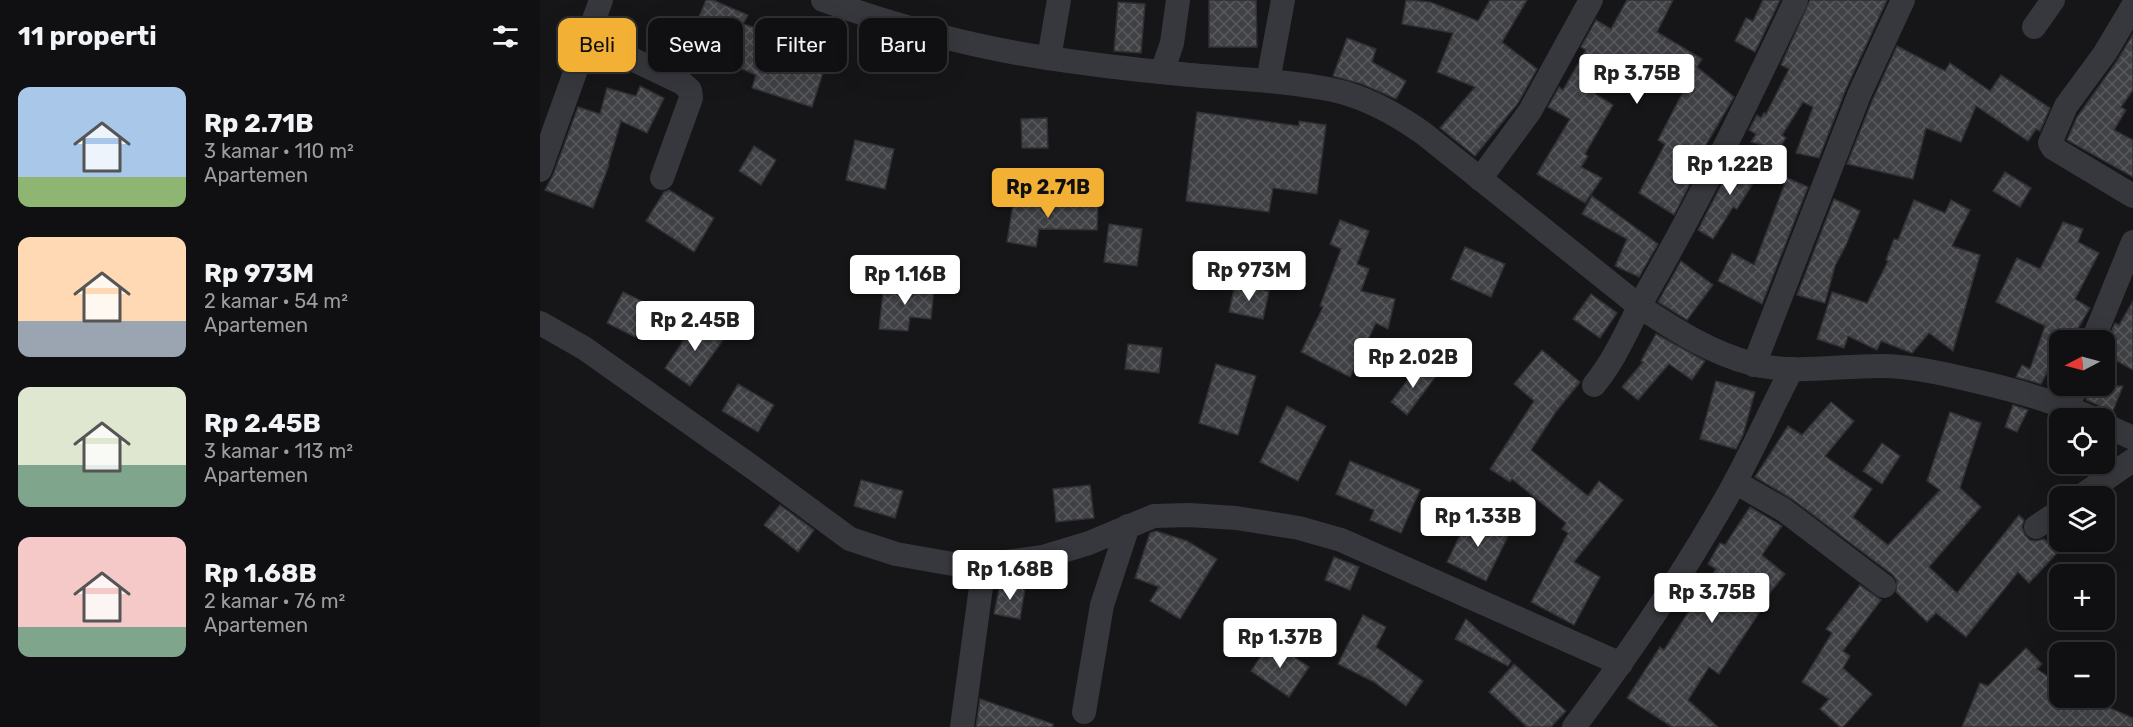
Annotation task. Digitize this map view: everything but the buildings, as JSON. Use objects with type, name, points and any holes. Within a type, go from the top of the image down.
[{"type":"street","points":[[595,18],[601,0]]},
{"type":"street","points":[[823,0],[908,29],[1003,52],[1162,72],[1268,81],[1335,91],[1368,102],[1398,116],[1423,133],[1639,306],[1675,330],[1717,352],[1754,365],[1792,369],[1887,366],[1936,371],[2024,393],[2049,395]]},
{"type":"street","points":[[1049,58],[1059,0]]},
{"type":"street","points":[[1162,72],[1172,43],[1178,0]]},
{"type":"street","points":[[1268,81],[1283,0]]},
{"type":"street","points":[[1480,179],[1530,111],[1591,0]]},
{"type":"street","points":[[1594,385],[1609,367],[1639,306],[1669,256],[1752,93],[1796,0]]},
{"type":"street","points":[[1754,365],[1851,115],[1903,0]]},
{"type":"street","points":[[2034,27],[2053,0]]},
{"type":"street","points":[[2133,6],[2105,53],[2066,106],[2050,143],[2053,148],[2133,196]]},
{"type":"street","points":[[636,61],[682,83],[690,90],[691,98],[662,178]]},
{"type":"street","points":[[540,170],[576,72]]},
{"type":"street","points":[[2097,330],[2133,242]]},
{"type":"street","points":[[540,323],[584,348],[850,539],[896,554],[953,564],[984,565],[1043,557],[1089,543],[1154,516],[1190,515],[1236,518],[1299,528],[1341,540],[1621,664]]},
{"type":"street","points":[[1574,727],[1621,664],[1675,584],[1734,482],[1792,369]]},
{"type":"street","points":[[2072,396],[2082,408]]},
{"type":"street","points":[[2115,430],[2133,438]]},
{"type":"street","points":[[2095,486],[2133,460]]},
{"type":"street","points":[[1734,482],[1784,510],[1884,586]]},
{"type":"street","points":[[2036,526],[2049,518]]},
{"type":"street","points":[[1084,712],[1102,605],[1128,526]]},
{"type":"street","points":[[962,727],[984,565]]}]
